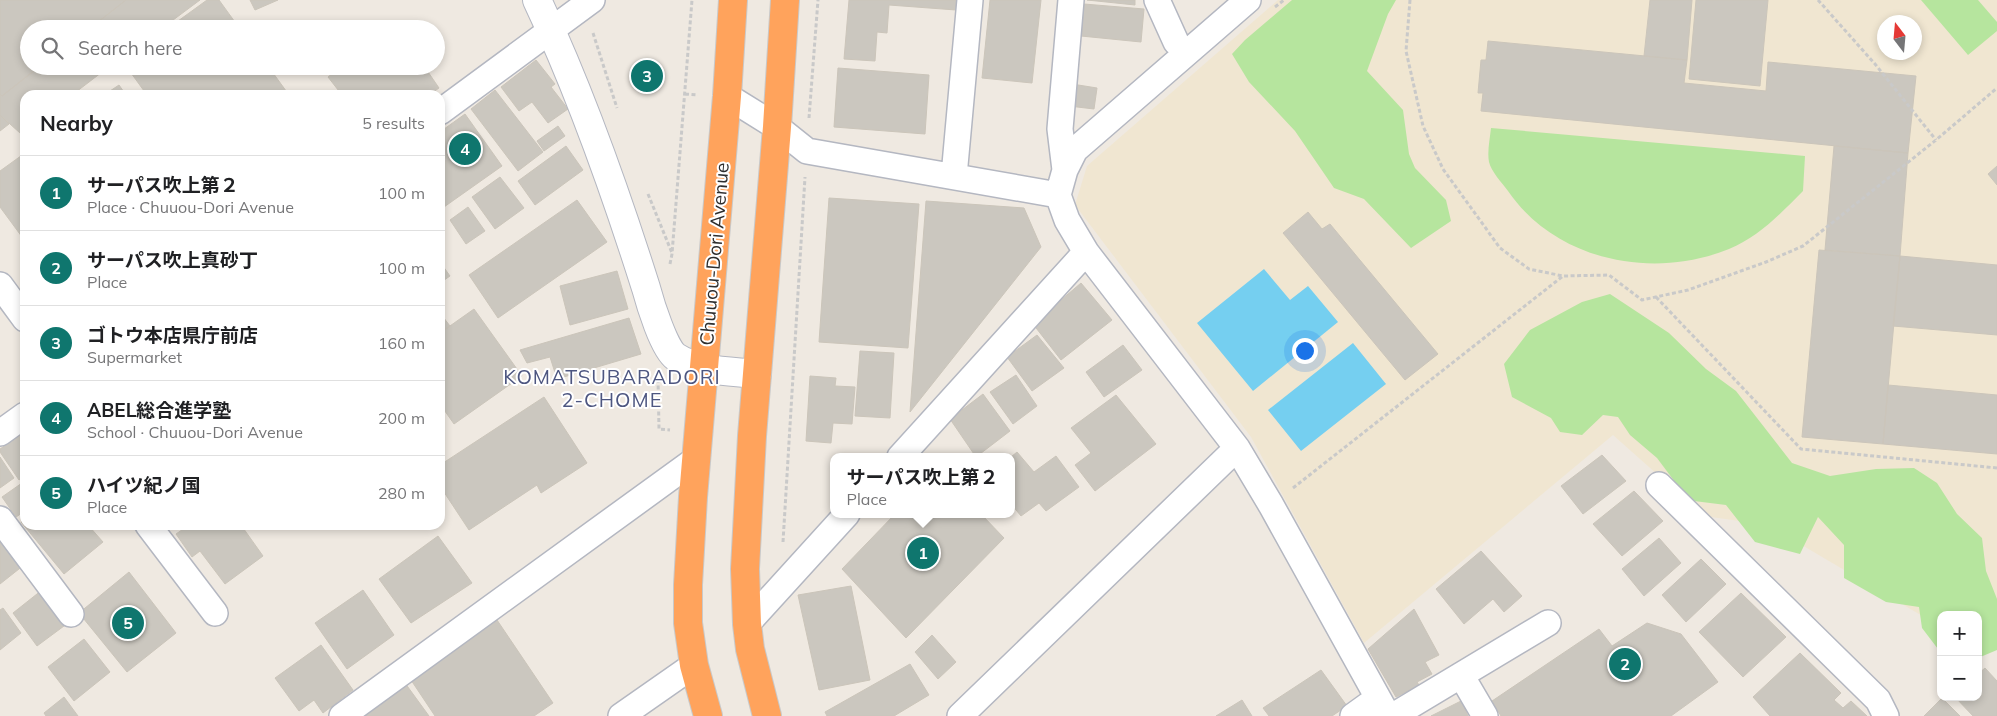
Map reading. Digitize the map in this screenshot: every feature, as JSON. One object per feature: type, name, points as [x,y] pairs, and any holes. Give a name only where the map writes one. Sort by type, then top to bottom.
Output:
[{"type":"highway","name":"Chuuou-Dori Avenue","points":[[708,716],[694,665],[688,623],[688,585],[696,459],[727,96],[733,0]]},
{"type":"highway","points":[[767,716],[750,649],[747,624],[746,569],[757,374],[786,0]]},
{"type":"street","points":[[537,0],[551,29],[596,139],[628,230],[657,325],[675,356],[704,368],[757,374]]},
{"type":"street","points":[[445,108],[592,0]]},
{"type":"street","points":[[954,176],[970,0]]},
{"type":"street","points":[[1065,170],[1060,129],[1071,0]]},
{"type":"street","points":[[1157,0],[1176,42]]},
{"type":"street","points":[[1248,0],[1075,150],[1065,170],[1058,195],[1066,220],[1086,252],[1237,448],[1387,710]]},
{"type":"street","points":[[727,96],[777,127],[806,151],[1058,195]]},
{"type":"street","points":[[904,453],[1086,252]]},
{"type":"street","points":[[0,285],[20,312]]},
{"type":"street","points":[[0,433],[20,419]]},
{"type":"street","points":[[960,716],[1237,448]]},
{"type":"street","points":[[342,716],[696,459]]},
{"type":"street","points":[[1659,486],[1878,700],[1886,716]]},
{"type":"street","points":[[747,624],[843,518]]},
{"type":"street","points":[[0,519],[71,614]]},
{"type":"street","points":[[152,530],[215,613]]},
{"type":"street","points":[[1353,716],[1387,710],[1462,675],[1548,623]]},
{"type":"street","points":[[622,716],[694,665]]},
{"type":"street","points":[[1462,675],[1485,716]]},
{"type":"path","points":[[668,272],[672,254],[692,0]]},
{"type":"path","points":[[785,583],[783,531],[806,151],[818,0]]},
{"type":"path","points":[[1410,0],[1406,51],[1423,126],[1443,168],[1500,248],[1529,269],[1563,276],[1609,275],[1642,300],[1688,290],[1766,262],[1803,246],[1936,140],[1997,88]]},
{"type":"path","points":[[1818,0],[1875,64],[1936,140]]},
{"type":"path","points":[[592,33],[619,116]]},
{"type":"path","points":[[646,190],[672,254]]},
{"type":"path","points":[[1271,505],[1563,276]]},
{"type":"path","points":[[1656,297],[1802,450],[1997,468]]},
{"type":"path","points":[[658,372],[659,429]]},
{"type":"shaded area","points":[[1278,0],[1997,0],[1997,636],[1982,619],[1982,611],[1937,611],[1937,625],[1768,525],[1704,516],[1613,435],[1364,643],[1251,437],[1075,205],[1087,166]]},
{"type":"green space","points":[[1292,0],[1396,0],[1388,14],[1367,71],[1403,110],[1409,154],[1415,168],[1446,200],[1451,221],[1411,248],[1364,199],[1334,188],[1295,131],[1249,82],[1232,54],[1245,40]]},
{"type":"green space","points":[[1921,0],[1978,0],[1997,22],[1997,31],[1968,55]]},
{"type":"green space","points":[[1491,128],[1805,156],[1803,191],[1760,231],[1729,249],[1700,258],[1669,263],[1638,263],[1608,258],[1579,248],[1552,234],[1528,215],[1490,166],[1488,154]]},
{"type":"green space","points":[[1610,294],[1669,333],[1706,369],[1736,391],[1792,463],[1830,476],[1876,469],[1914,468],[1937,483],[1957,514],[1982,538],[1986,571],[1997,599],[1997,650],[1982,656],[1982,611],[1937,611],[1937,648],[1922,628],[1919,607],[1886,602],[1844,578],[1844,545],[1818,517],[1800,554],[1755,542],[1726,505],[1694,501],[1675,482],[1657,458],[1630,435],[1618,417],[1603,415],[1582,435],[1560,432],[1551,418],[1512,397],[1504,364],[1530,330],[1582,302]]},
{"type":"water","points":[[1264,269],[1290,300],[1308,286],[1338,322],[1253,391],[1197,323]]},
{"type":"water","points":[[1353,343],[1386,384],[1301,451],[1268,410]]},
{"type":"building","points":[[0,0],[126,0],[100,20],[20,20],[20,75],[29,75],[2,96],[0,94]]},
{"type":"building","points":[[126,0],[200,0],[173,20],[100,20]]},
{"type":"building","points":[[207,0],[219,0],[233,20],[179,20]]},
{"type":"building","points":[[250,0],[278,0],[255,10]]},
{"type":"building","points":[[849,0],[957,0],[956,10],[889,5],[887,33],[877,32],[875,61],[844,59]]},
{"type":"building","points":[[990,0],[1041,0],[1032,83],[982,78]]},
{"type":"building","points":[[1087,0],[1135,0],[1135,5]]},
{"type":"building","points":[[1650,0],[1692,0],[1687,60],[1644,56]]},
{"type":"building","points":[[1696,0],[1768,0],[1760,86],[1689,79]]},
{"type":"building","points":[[1084,4],[1144,9],[1141,42],[1081,36]]},
{"type":"building","points":[[1488,41],[1687,60],[1684,83],[1766,91],[1768,62],[1916,76],[1908,153],[1481,111],[1483,93],[1478,93],[1481,60],[1486,60]]},
{"type":"building","points":[[536,60],[555,84],[551,87],[568,109],[548,123],[532,102],[519,111],[501,87]]},
{"type":"building","points":[[838,68],[929,75],[925,134],[834,127]]},
{"type":"building","points":[[29,75],[98,75],[79,90],[20,90],[20,133],[0,115],[0,94],[2,96]]},
{"type":"building","points":[[133,75],[275,75],[285,90],[143,90]]},
{"type":"building","points":[[331,75],[430,75],[439,88],[436,90],[338,90],[328,77]]},
{"type":"building","points":[[1072,84],[1097,88],[1094,109],[1069,106]]},
{"type":"building","points":[[119,85],[122,90],[112,90]]},
{"type":"building","points":[[495,90],[543,152],[518,171],[471,109]]},
{"type":"building","points":[[465,114],[502,166],[445,206],[445,128]]},
{"type":"building","points":[[0,115],[9,124],[0,131]]},
{"type":"building","points":[[558,126],[565,136],[544,151],[537,141]]},
{"type":"building","points":[[566,146],[583,170],[535,205],[518,181]]},
{"type":"building","points":[[1834,146],[1908,153],[1900,256],[1825,250]]},
{"type":"building","points":[[20,157],[20,234],[0,207],[0,171]]},
{"type":"building","points":[[1997,166],[1997,185],[1988,174]]},
{"type":"building","points":[[500,177],[524,208],[495,229],[472,197]]},
{"type":"building","points":[[829,198],[919,204],[908,348],[819,342]]},
{"type":"building","points":[[577,200],[607,242],[498,318],[469,275]]},
{"type":"building","points":[[926,201],[1024,208],[1041,247],[910,412]]},
{"type":"building","points":[[468,207],[485,231],[466,244],[450,220]]},
{"type":"building","points":[[1308,212],[1322,229],[1330,224],[1438,354],[1405,380],[1283,233]]},
{"type":"building","points":[[1819,250],[1900,256],[1883,444],[1802,437]]},
{"type":"building","points":[[1900,256],[1997,265],[1997,335],[1893,326]]},
{"type":"building","points":[[445,269],[450,276],[445,280]]},
{"type":"building","points":[[617,271],[628,309],[570,325],[560,286]]},
{"type":"building","points":[[1081,283],[1112,320],[1061,360],[1033,324]]},
{"type":"building","points":[[474,309],[522,376],[454,424],[445,411],[445,329]]},
{"type":"building","points":[[629,318],[641,354],[557,379],[550,357],[527,363],[520,350]]},
{"type":"building","points":[[445,320],[450,326],[445,330]]},
{"type":"building","points":[[1037,335],[1064,368],[1032,391],[1007,357]]},
{"type":"building","points":[[1123,345],[1142,370],[1104,397],[1086,372]]},
{"type":"building","points":[[860,351],[894,353],[890,418],[855,416]]},
{"type":"building","points":[[1016,375],[1037,406],[1013,424],[990,392]]},
{"type":"building","points":[[810,376],[836,378],[835,386],[855,387],[852,424],[833,423],[831,443],[806,441]]},
{"type":"building","points":[[1888,385],[1997,395],[1997,454],[1883,444]]},
{"type":"building","points":[[983,394],[1010,431],[981,453],[973,453],[950,419]]},
{"type":"building","points":[[1116,395],[1156,444],[1095,491],[1075,465],[1091,453],[1071,428]]},
{"type":"building","points":[[544,397],[587,463],[541,493],[537,485],[469,530],[445,494],[445,462]]},
{"type":"building","points":[[19,436],[20,438],[19,480],[0,452],[0,449]]},
{"type":"building","points":[[1017,452],[1034,472],[1056,456],[1079,487],[1046,511],[1039,503],[1021,516],[1015,509],[1015,454]]},
{"type":"building","points":[[1602,455],[1626,481],[1583,514],[1561,486]]},
{"type":"building","points":[[0,457],[14,478],[0,488]]},
{"type":"building","points":[[20,484],[20,514],[16,517],[2,497]]},
{"type":"building","points":[[1634,491],[1663,521],[1622,556],[1593,524]]},
{"type":"building","points":[[891,518],[985,518],[1004,538],[906,638],[842,569]]},
{"type":"building","points":[[28,530],[92,530],[103,542],[64,574]]},
{"type":"building","points":[[182,530],[245,530],[263,556],[225,584],[200,551],[192,557],[176,534]]},
{"type":"building","points":[[438,536],[472,583],[411,623],[379,579]]},
{"type":"building","points":[[1659,538],[1681,563],[1644,596],[1622,569]]},
{"type":"building","points":[[5,539],[24,565],[0,584],[0,543]]},
{"type":"building","points":[[1481,551],[1522,596],[1504,612],[1493,599],[1464,624],[1436,589]]},
{"type":"building","points":[[1701,559],[1726,584],[1686,622],[1662,595]]},
{"type":"building","points":[[129,572],[176,633],[127,672],[79,613]]},
{"type":"building","points":[[851,586],[870,680],[819,690],[798,595]]},
{"type":"building","points":[[42,590],[68,623],[37,646],[13,613]]},
{"type":"building","points":[[363,590],[394,635],[347,669],[315,623]]},
{"type":"building","points":[[1741,593],[1786,637],[1743,677],[1699,632]]},
{"type":"building","points":[[3,608],[21,633],[0,650],[0,610]]},
{"type":"building","points":[[1414,609],[1439,655],[1425,662],[1432,674],[1417,682],[1419,685],[1396,697],[1368,649]]},
{"type":"building","points":[[497,620],[553,703],[534,716],[435,716],[411,680]]},
{"type":"building","points":[[1647,623],[1681,634],[1718,682],[1671,716],[1501,716],[1492,701],[1599,629],[1612,646]]},
{"type":"building","points":[[932,635],[956,662],[938,679],[915,652]]},
{"type":"building","points":[[84,639],[110,672],[74,701],[48,667]]},
{"type":"building","points":[[321,645],[353,690],[323,713],[314,700],[299,711],[275,678]]},
{"type":"building","points":[[1800,653],[1841,693],[1834,700],[1843,708],[1851,701],[1867,716],[1770,716],[1753,697]]},
{"type":"building","points":[[910,664],[929,695],[894,716],[827,716],[825,712]]},
{"type":"building","points":[[1985,668],[1997,681],[1997,716],[1973,716],[1959,701],[1982,701],[1982,671]]},
{"type":"building","points":[[1321,670],[1347,706],[1332,716],[1269,716],[1263,708]]},
{"type":"building","points":[[405,683],[429,716],[358,716]]},
{"type":"building","points":[[64,697],[78,716],[46,716],[44,713]]},
{"type":"building","points":[[1242,700],[1252,716],[1216,716]]},
{"type":"building","points":[[1461,701],[1468,716],[1431,716]]},
{"type":"building","points":[[1939,701],[1945,701],[1960,716],[1924,716]]},
{"type":"place","name":"ゴトウ本店県庁前店","points":[[647,76]]},
{"type":"place","name":"ABEL総合進学塾","points":[[465,149]]},
{"type":"place","name":"サーパス吹上第２","points":[[923,553]]},
{"type":"place","name":"ハイツ紀ノ国","points":[[128,623]]},
{"type":"place","name":"サーパス吹上真砂丁","points":[[1625,664]]},
{"type":"district","name":"KOMATSUBARADORI 2-CHOME","points":[[612,388]]}]
